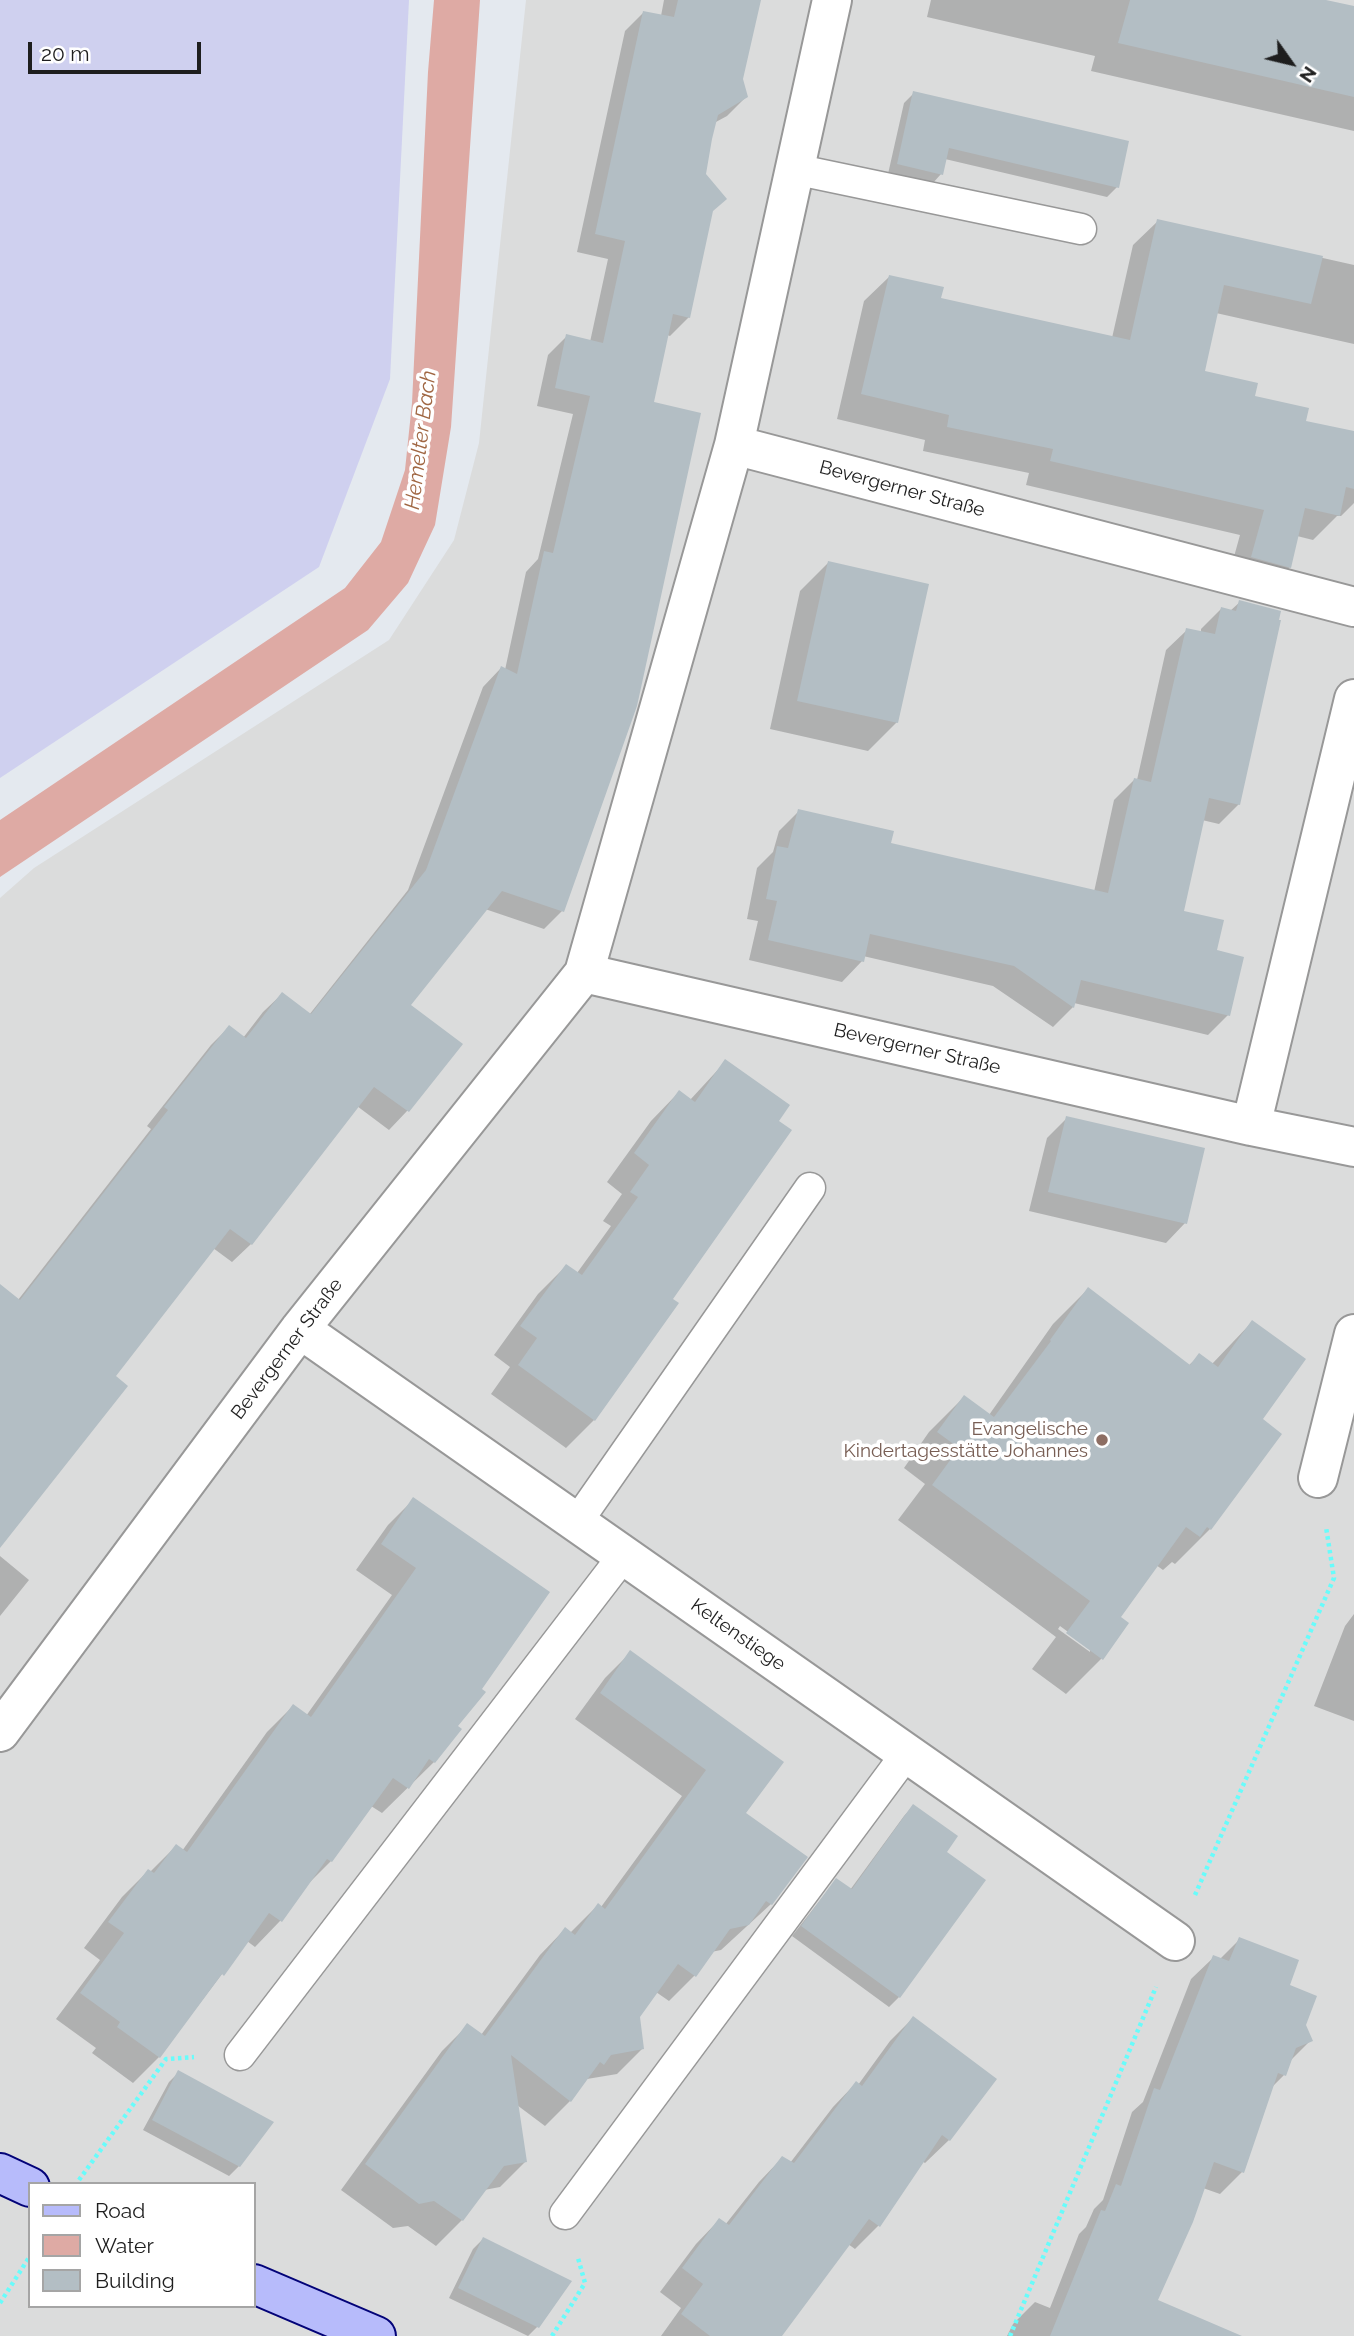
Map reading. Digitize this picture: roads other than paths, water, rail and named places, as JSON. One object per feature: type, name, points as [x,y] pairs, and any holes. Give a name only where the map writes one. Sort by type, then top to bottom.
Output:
[{"type":"street","name":"Bevergerner Straße","points":[[0,1732],[300,1329],[584,973],[734,445],[832,0]]},
{"type":"street","name":"Bevergerner Straße","points":[[734,445],[1354,607]]},
{"type":"street","points":[[1251,1126],[1354,699]]},
{"type":"street","name":"Bevergerner Straße","points":[[584,973],[1251,1126],[1354,1147]]},
{"type":"street","name":"Keltenstiege","points":[[300,1329],[1175,1941]]},
{"type":"street","points":[[1318,1478],[1354,1334]]},
{"type":"street","points":[[0,2173],[28,2186]]},
{"type":"street","points":[[256,2285],[376,2336]]},
{"type":"lane","points":[[794,169],[1081,229]]},
{"type":"lane","points":[[577,1522],[810,1188]]},
{"type":"lane","points":[[240,2055],[624,1555]]},
{"type":"lane","points":[[565,2214],[907,1753]]},
{"type":"water","name":"Hemelter Bach","points":[[434,0],[480,0],[451,427],[435,525],[408,583],[368,630],[0,877],[0,820],[345,588],[381,542],[405,470],[412,403]]},
{"type":"place","name":"Evangelische Kindertagesstätte Johannes","points":[[1102,1440]]}]
